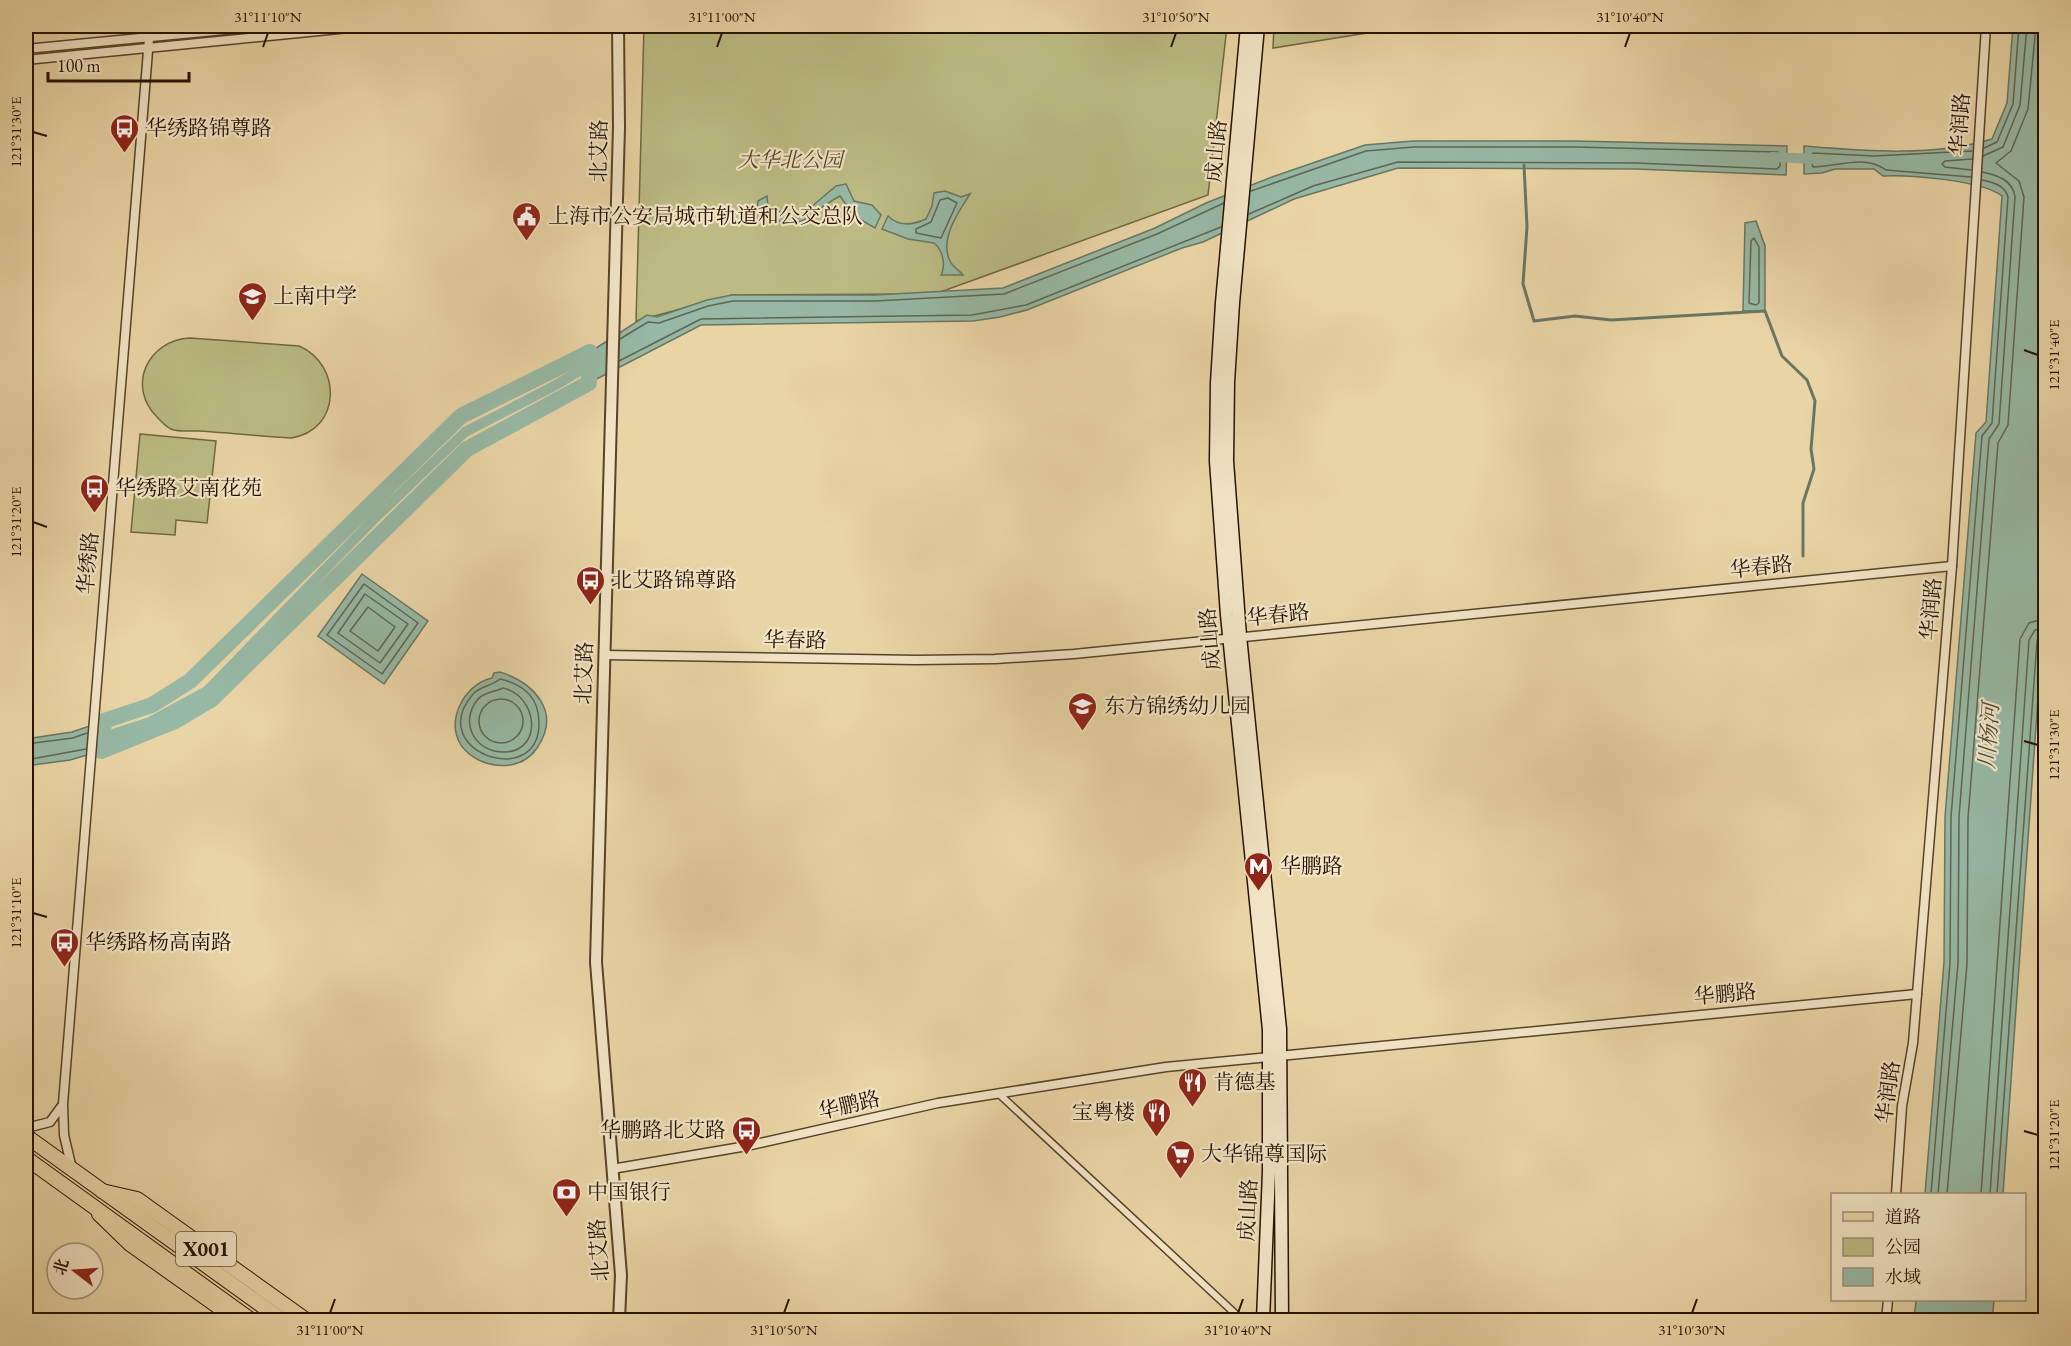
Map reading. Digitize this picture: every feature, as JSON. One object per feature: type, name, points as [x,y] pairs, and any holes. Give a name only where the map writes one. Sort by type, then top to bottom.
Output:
[{"type":"main road","name":"成山路","points":[[1235,637],[1227,461],[1228,382],[1240,231],[1238,186],[1247,26]]},
{"type":"main road","name":"成山路","points":[[1258,26],[1238,186],[1228,237],[1217,383],[1216,461],[1235,637],[1258,915],[1276,1054],[1282,1320]]},
{"type":"main road","name":"成山路","points":[[1263,1320],[1276,1054]]},
{"type":"main road","points":[[26,1136],[101,1190]]},
{"type":"main road","name":"X001","points":[[26,1158],[244,1319]]},
{"type":"main road","name":"X001","points":[[101,1190],[282,1320]]},
{"type":"main road","name":"X001","points":[[101,1190],[137,1199],[306,1320]]},
{"type":"street","name":"华绣路","points":[[72,1169],[64,1135],[63,1104],[150,26]]},
{"type":"street","points":[[26,49],[265,26]]},
{"type":"street","points":[[26,60],[369,26]]},
{"type":"street","name":"北艾路","points":[[618,26],[619,127],[596,962],[621,1275],[619,1320]]},
{"type":"street","name":"华润路","points":[[1896,1193],[1902,1106],[1913,1043],[1952,566],[1977,138],[1986,26]]},
{"type":"street","name":"华春路","points":[[605,655],[995,659],[1952,566]]},
{"type":"street","name":"华鹏路","points":[[612,1169],[747,1146],[938,1103],[1166,1067],[1276,1054],[1917,994]]},
{"type":"street","points":[[998,1093],[1242,1320]]},
{"type":"street","points":[[26,1128],[50,1122],[63,1104]]},
{"type":"street","points":[[1886,1320],[1888,1301]]},
{"type":"green space","name":"大华北公园","points":[[644,26],[1227,26],[1208,195],[935,294],[732,295],[636,321]]},
{"type":"green space","points":[[1274,26],[1411,26],[1273,48]]},
{"type":"green space","points":[[190,338],[299,346],[313,355],[323,367],[329,382],[330,396],[327,411],[320,423],[308,433],[291,438],[181,431],[169,428],[148,405],[143,392],[143,379],[146,367],[163,347],[175,341]]},
{"type":"green space","points":[[140,434],[216,441],[207,523],[176,520],[175,535],[131,532]]},
{"type":"water","name":"川杨河","points":[[2013,26],[2045,26],[2045,598],[2003,1193],[1925,1193],[1944,962],[1945,817],[1976,433],[1986,422],[2002,196],[1963,182],[1910,176],[1883,176],[1874,169],[1835,169],[1822,173],[1804,174],[1804,146],[1899,151],[1969,145],[1992,139],[2007,103]]},
{"type":"water","points":[[1413,141],[1575,141],[1787,146],[1786,175],[1636,169],[1398,168],[1294,199],[1203,242],[1182,248],[1027,310],[973,321],[701,325],[589,383],[590,352],[647,315],[657,317],[707,300],[732,295],[875,295],[1003,288],[1155,228],[1206,203],[1272,177],[1365,145]]},
{"type":"water","points":[[846,184],[854,201],[872,205],[881,215],[875,228],[854,216],[840,196],[804,220],[797,222],[788,223],[762,217],[756,220],[758,201],[767,196],[768,207],[798,218],[836,186]]},
{"type":"water","points":[[945,191],[961,197],[970,194],[952,226],[947,244],[947,253],[952,265],[963,275],[941,275],[943,258],[934,243],[908,239],[882,229],[888,216],[892,220],[906,224],[926,219],[932,206],[934,193]]},
{"type":"water","points":[[1756,221],[1765,246],[1765,311],[1743,311],[1745,223]]},
{"type":"water","points":[[362,574],[428,621],[384,684],[318,636]]},
{"type":"water","points":[[500,672],[524,683],[533,691],[541,701],[547,722],[544,735],[530,756],[522,761],[502,766],[482,762],[473,757],[458,740],[455,729],[459,707],[472,688],[492,678],[494,673]]},
{"type":"water","points":[[104,721],[101,751],[70,760],[26,766],[26,739],[72,732]]},
{"type":"water","points":[[1916,1301],[1994,1301],[1992,1320],[1914,1320]]},
{"type":"waterway","points":[[1772,157],[1816,159]]},
{"type":"waterway","points":[[1524,165],[1527,227],[1523,284],[1534,321],[1575,316],[1611,320],[1765,311],[1782,356],[1807,380],[1815,401],[1811,449],[1814,469],[1803,503],[1803,556]]},
{"type":"waterway","points":[[590,352],[589,383],[467,449],[212,699],[175,721],[101,751],[104,721],[152,705],[190,681],[461,416],[590,352]]},
{"type":"waterway","points":[[91,741],[150,722],[207,691],[373,520],[465,432],[556,385],[601,358]]},
{"type":"place","name":"华绣路锦尊路","points":[[125,154]]},
{"type":"place","name":"上海市公安局城市轨道和公交总队","points":[[527,242]]},
{"type":"place","name":"上南中学","points":[[252,322]]},
{"type":"place","name":"华绣路艾南花苑","points":[[94,514]]},
{"type":"place","name":"北艾路锦尊路","points":[[590,606]]},
{"type":"place","name":"东方锦绣幼儿园","points":[[1083,732]]},
{"type":"place","name":"华鹏路","points":[[1259,892]]},
{"type":"place","name":"华绣路杨高南路","points":[[64,968]]},
{"type":"place","name":"肯德基","points":[[1192,1108]]},
{"type":"place","name":"宝粤楼","points":[[1156,1138]]},
{"type":"place","name":"华鹏路北艾路","points":[[747,1156]]},
{"type":"place","name":"大华锦尊国际","points":[[1180,1180]]},
{"type":"place","name":"中国银行","points":[[566,1218]]}]
